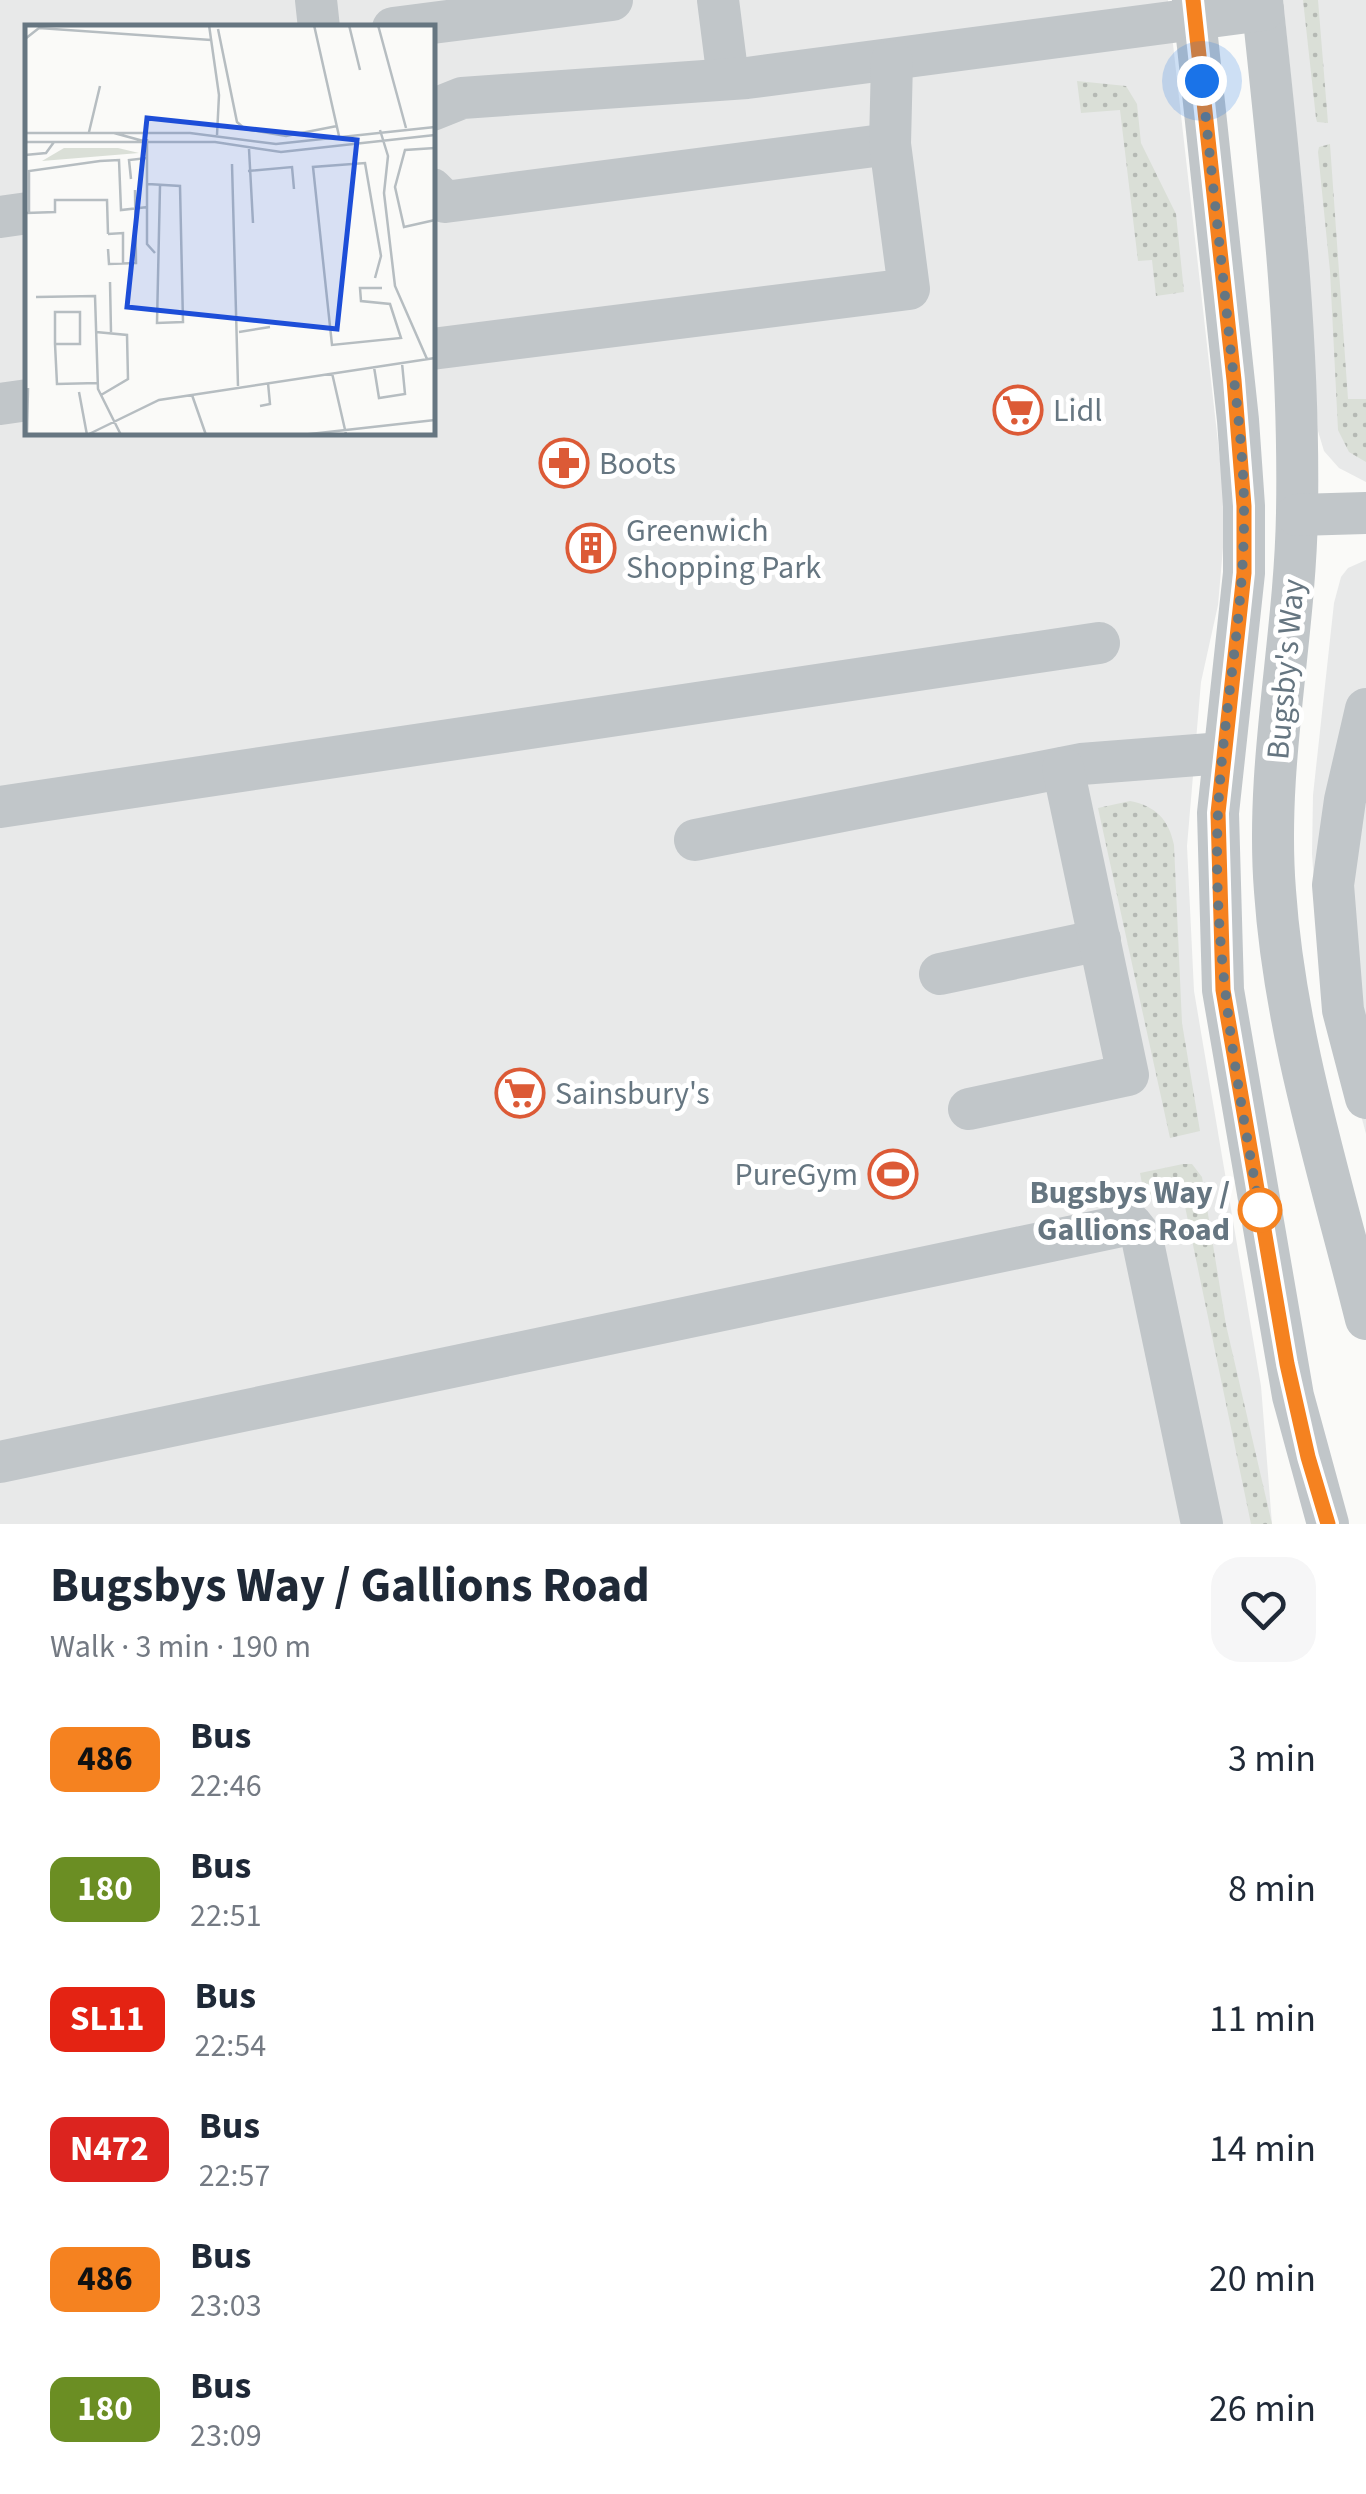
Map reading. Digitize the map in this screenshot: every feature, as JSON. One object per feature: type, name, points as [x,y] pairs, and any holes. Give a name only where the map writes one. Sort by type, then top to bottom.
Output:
[{"type":"street","points":[[316,0],[319,25]]},
{"type":"street","points":[[416,25],[612,0]]},
{"type":"street","points":[[718,0],[728,79]]},
{"type":"street","name":"Bugsby's Way","points":[[1328,1524],[1294,1396],[1229,1036],[1219,919],[1218,813],[1244,573],[1244,506],[1199,6],[1263,5],[1286,216],[1297,515],[1276,762],[1274,887],[1288,1001],[1366,1320]]},
{"type":"street","points":[[435,109],[462,98],[728,79],[892,61],[1076,18],[1199,6]]},
{"type":"street","points":[[435,349],[908,289],[890,144],[892,61]]},
{"type":"street","points":[[435,191],[445,202],[890,144]]},
{"type":"street","points":[[0,216],[25,213]]},
{"type":"street","points":[[0,404],[25,400]]},
{"type":"street","points":[[1297,515],[1366,513]]},
{"type":"street","points":[[0,806],[1099,643]]},
{"type":"street","points":[[1366,709],[1345,800],[1333,885],[1343,1010],[1366,1098]]},
{"type":"street","points":[[695,840],[1062,768],[1222,753]]},
{"type":"street","points":[[969,1109],[1128,1074],[1062,768]]},
{"type":"street","points":[[940,974],[1100,940]]},
{"type":"street","points":[[0,1462],[1131,1224],[1142,1238],[1202,1524]]},
{"type":"shaded area","points":[[0,0],[1168,0],[1226,513],[1218,605],[1201,682],[1187,846],[1194,991],[1261,1386],[1272,1524],[0,1524]]},
{"type":"shaded area","points":[[1283,0],[1366,0],[1366,482],[1339,468],[1324,451],[1318,431],[1307,237]]},
{"type":"shaded area","points":[[1303,0],[1318,0],[1328,123],[1317,122],[1316,118]]},
{"type":"shaded area","points":[[1077,81],[1126,86],[1137,104],[1141,143],[1176,214],[1184,292],[1156,296],[1152,260],[1138,261],[1120,110],[1081,113]]},
{"type":"shaded area","points":[[1330,144],[1348,399],[1366,399],[1366,462],[1349,452],[1338,430],[1330,271],[1318,152],[1319,147]]},
{"type":"shaded area","points":[[1366,560],[1366,1134],[1341,1039],[1316,911],[1312,854],[1313,795],[1334,603],[1341,577],[1348,568]]},
{"type":"shaded area","points":[[1130,801],[1147,806],[1160,816],[1174,845],[1182,1023],[1200,1131],[1170,1138],[1098,808]]},
{"type":"shaded area","points":[[1192,1164],[1202,1177],[1226,1325],[1272,1524],[1251,1524],[1182,1192],[1145,1199],[1140,1173]]},
{"type":"bus line","name":"486","points":[[1193,0],[1244,506],[1244,573],[1218,813],[1223,990],[1287,1364],[1328,1524]]},
{"type":"place","name":"Lidl","points":[[1018,410]]},
{"type":"place","name":"Boots","points":[[564,463]]},
{"type":"place","name":"Greenwich Shopping Park","points":[[591,548]]},
{"type":"place","name":"Sainsbury's","points":[[520,1093]]},
{"type":"place","name":"PureGym","points":[[893,1174]]},
{"type":"place","name":"Bugsbys Way / Gallions Road","points":[[1260,1210]]},
{"type":"route","points":[[1202,81],[1244,506],[1244,573],[1218,813],[1219,919],[1223,990],[1260,1210]]}]
